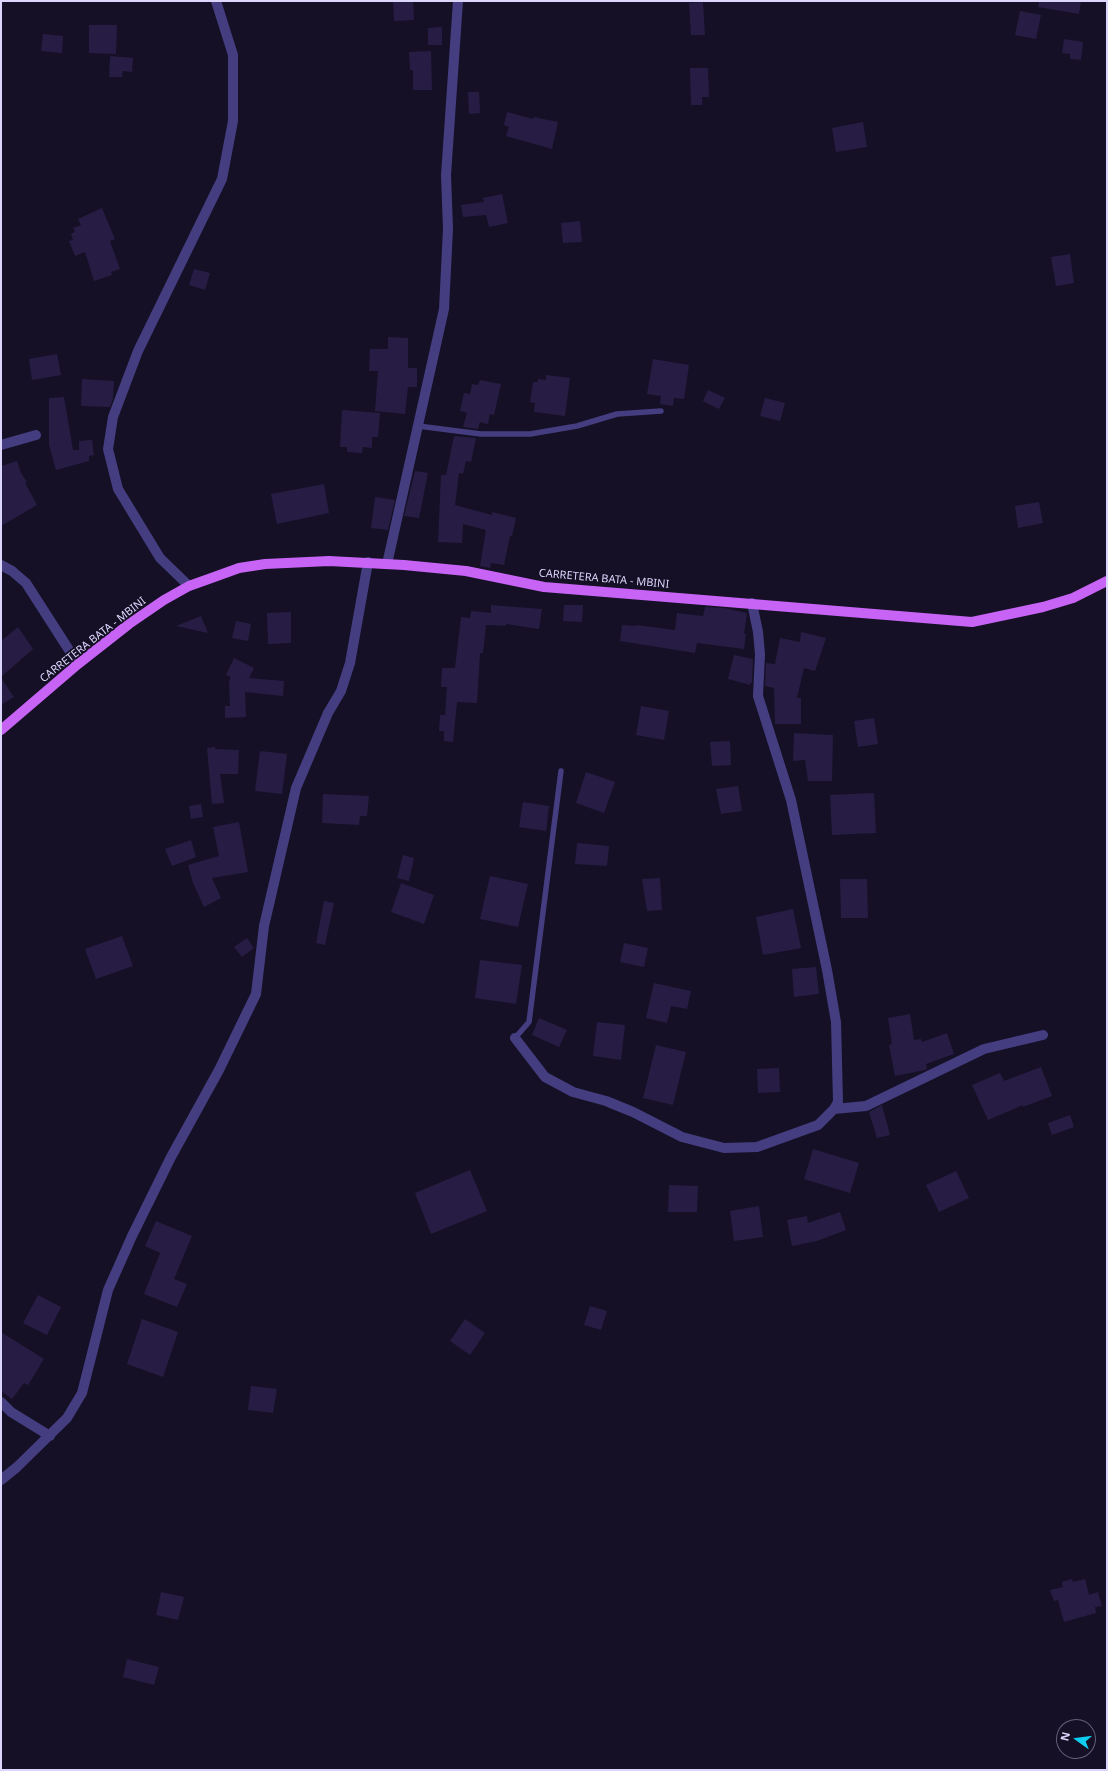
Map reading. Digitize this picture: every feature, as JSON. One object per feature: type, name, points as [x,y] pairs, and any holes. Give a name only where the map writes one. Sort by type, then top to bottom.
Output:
[{"type":"main road","name":"CARRETERA BATA - MBINI","points":[[1,730],[78,664],[129,624],[164,600],[189,586],[239,568],[265,564],[329,561],[368,562],[466,571],[544,587],[972,622],[1043,608],[1073,598],[1107,581]]},
{"type":"street","points":[[189,586],[160,558],[118,489],[108,450],[113,417],[138,351],[222,179],[233,121],[233,55],[216,1]]},
{"type":"street","points":[[387,564],[444,309],[448,229],[446,175],[458,1]]},
{"type":"street","points":[[1,445],[36,435]]},
{"type":"street","points":[[1,1480],[50,1436],[67,1418],[82,1393],[108,1290],[132,1236],[171,1157],[219,1070],[256,994],[264,926],[296,788],[328,713],[341,691],[350,663],[368,562]]},
{"type":"street","points":[[1,565],[12,571],[26,583],[78,664]]},
{"type":"street","points":[[515,1038],[546,1078],[573,1092],[606,1101],[633,1112],[682,1137],[724,1148],[757,1146],[818,1125],[834,1109],[838,1102],[836,1022],[827,970],[791,800],[758,696],[760,654],[758,632],[752,603]]},
{"type":"street","points":[[834,1109],[866,1106],[984,1049],[1043,1035]]},
{"type":"street","points":[[1,1402],[11,1412],[50,1436]]},
{"type":"lane","points":[[418,426],[481,434],[530,434],[577,426],[617,414],[661,411]]},
{"type":"lane","points":[[515,1038],[529,1022],[561,771]]},
{"type":"building","points":[[393,1],[413,1],[414,20],[394,21]]},
{"type":"building","points":[[1039,1],[1081,1],[1079,14],[1038,7]]},
{"type":"building","points":[[703,2],[705,35],[691,35],[689,3]]},
{"type":"building","points":[[1020,11],[1041,15],[1036,39],[1015,35]]},
{"type":"building","points":[[89,25],[117,25],[116,54],[89,53]]},
{"type":"building","points":[[442,27],[442,45],[428,45],[428,28]]},
{"type":"building","points":[[43,34],[63,36],[62,53],[41,51]]},
{"type":"building","points":[[1064,39],[1083,42],[1081,60],[1070,59],[1070,54],[1062,53]]},
{"type":"building","points":[[431,51],[432,90],[413,90],[413,70],[410,70],[409,52]]},
{"type":"building","points":[[110,56],[133,58],[132,72],[123,71],[122,77],[109,77]]},
{"type":"building","points":[[690,68],[708,68],[709,97],[702,97],[702,105],[691,105]]},
{"type":"building","points":[[468,92],[479,92],[480,113],[469,114]]},
{"type":"building","points":[[507,112],[533,119],[534,117],[558,122],[552,149],[506,136],[509,127],[504,125]]},
{"type":"building","points":[[863,122],[867,147],[836,152],[832,128]]},
{"type":"building","points":[[502,194],[508,223],[489,227],[486,215],[463,217],[461,205],[484,202],[483,198]]},
{"type":"building","points":[[102,208],[115,239],[110,241],[120,269],[111,272],[112,275],[94,281],[85,252],[75,256],[69,241],[73,240],[71,234],[75,232],[73,228],[81,225],[78,219]]},
{"type":"building","points":[[580,221],[582,242],[563,243],[561,223]]},
{"type":"building","points":[[1070,254],[1074,283],[1056,286],[1051,257]]},
{"type":"building","points":[[194,269],[210,273],[205,290],[189,285]]},
{"type":"building","points":[[388,337],[408,338],[408,368],[417,368],[417,387],[408,387],[405,414],[375,411],[378,371],[369,371],[370,349],[388,349]]},
{"type":"building","points":[[57,354],[61,375],[32,380],[29,359]]},
{"type":"building","points":[[653,359],[689,365],[684,399],[674,398],[673,406],[660,404],[661,396],[647,394]]},
{"type":"building","points":[[546,375],[570,378],[565,416],[534,412],[535,403],[530,402],[533,382],[538,382],[538,379],[546,380]]},
{"type":"building","points":[[82,379],[114,381],[113,398],[110,407],[81,406]]},
{"type":"building","points":[[480,380],[501,384],[494,415],[490,414],[488,424],[480,422],[478,429],[463,427],[467,413],[460,411],[464,393],[470,394],[472,384],[478,385]]},
{"type":"building","points":[[708,390],[725,398],[719,409],[703,401]]},
{"type":"building","points":[[64,397],[73,450],[79,450],[79,441],[92,440],[94,455],[89,456],[89,461],[56,470],[49,445],[49,398]]},
{"type":"building","points":[[765,398],[785,403],[780,421],[760,416]]},
{"type":"building","points":[[342,410],[380,413],[378,437],[372,437],[372,448],[363,447],[362,453],[347,452],[347,447],[340,447]]},
{"type":"building","points":[[454,436],[476,438],[471,462],[466,461],[463,474],[459,473],[455,505],[492,515],[492,512],[516,518],[512,536],[510,536],[504,565],[491,563],[490,568],[480,566],[486,530],[463,524],[462,543],[438,542],[441,475],[446,475]]},
{"type":"building","points":[[17,461],[21,473],[27,482],[25,483],[37,505],[1,526],[1,466]]},
{"type":"building","points":[[415,471],[428,473],[419,518],[404,516]]},
{"type":"building","points":[[324,484],[329,513],[277,524],[271,494]]},
{"type":"building","points":[[375,497],[395,500],[388,530],[371,528]]},
{"type":"building","points":[[1039,502],[1043,523],[1018,528],[1015,506]]},
{"type":"building","points":[[491,605],[542,609],[539,629],[506,624],[506,626],[486,625],[483,653],[480,653],[477,703],[457,702],[453,742],[444,741],[444,731],[439,731],[440,715],[445,715],[447,687],[441,687],[442,668],[455,668],[461,617],[470,618],[471,611],[491,613]]},
{"type":"building","points":[[564,605],[583,605],[582,622],[563,621]]},
{"type":"building","points":[[705,607],[724,608],[747,613],[744,634],[746,634],[744,649],[697,643],[695,653],[620,641],[622,625],[636,625],[675,630],[677,613],[703,616]]},
{"type":"building","points":[[291,612],[291,643],[268,644],[267,613]]},
{"type":"building","points":[[201,616],[208,633],[176,626]]},
{"type":"building","points":[[236,621],[251,624],[248,641],[232,638]]},
{"type":"building","points":[[18,627],[33,649],[1,677],[1,641]]},
{"type":"building","points":[[801,632],[826,638],[815,671],[804,668],[797,698],[801,698],[801,724],[775,724],[774,688],[765,686],[766,663],[775,664],[780,638],[800,642]]},
{"type":"building","points":[[734,655],[753,659],[752,683],[750,683],[750,685],[728,679]]},
{"type":"building","points":[[234,658],[254,668],[249,678],[284,681],[283,696],[245,692],[246,717],[225,718],[225,706],[230,706],[229,681],[231,677],[226,675]]},
{"type":"building","points":[[1,678],[14,697],[1,705]]},
{"type":"building","points":[[641,706],[669,711],[664,740],[636,735]]},
{"type":"building","points":[[874,718],[878,744],[858,747],[854,721]]},
{"type":"building","points":[[794,733],[833,735],[832,781],[808,781],[805,760],[793,761]]},
{"type":"building","points":[[730,741],[731,765],[712,766],[710,742]]},
{"type":"building","points":[[215,747],[215,749],[239,750],[238,774],[220,774],[224,803],[212,804],[207,748]]},
{"type":"building","points":[[260,751],[287,754],[282,794],[255,791]]},
{"type":"building","points":[[586,772],[615,782],[604,813],[576,803]]},
{"type":"building","points":[[738,786],[742,811],[721,814],[716,789]]},
{"type":"building","points":[[874,793],[876,833],[832,835],[830,795]]},
{"type":"building","points":[[323,794],[369,796],[367,816],[360,816],[359,825],[322,823]]},
{"type":"building","points":[[523,802],[549,806],[546,831],[519,827]]},
{"type":"building","points":[[201,804],[203,817],[191,819],[189,806]]},
{"type":"building","points":[[239,822],[248,872],[212,878],[221,898],[204,907],[193,883],[188,865],[219,856],[213,827]]},
{"type":"building","points":[[191,840],[196,857],[172,866],[165,849]]},
{"type":"building","points":[[577,843],[609,846],[607,866],[575,864]]},
{"type":"building","points":[[403,855],[414,858],[409,881],[397,878]]},
{"type":"building","points":[[490,876],[528,884],[518,927],[480,919]]},
{"type":"building","points":[[660,878],[662,910],[647,911],[642,879]]},
{"type":"building","points":[[840,879],[867,879],[868,918],[841,918]]},
{"type":"building","points":[[401,883],[434,895],[424,924],[391,912]]},
{"type":"building","points":[[324,901],[334,903],[325,945],[316,943]]},
{"type":"building","points":[[793,909],[801,948],[763,955],[756,917]]},
{"type":"building","points":[[122,936],[133,966],[96,979],[85,949]]},
{"type":"building","points":[[247,938],[254,948],[242,957],[234,947]]},
{"type":"building","points":[[624,943],[648,948],[644,967],[620,962]]},
{"type":"building","points":[[480,960],[522,965],[516,1004],[475,998]]},
{"type":"building","points":[[816,967],[819,994],[794,997],[792,969]]},
{"type":"building","points":[[654,983],[691,991],[687,1009],[671,1006],[667,1023],[646,1018]]},
{"type":"building","points":[[910,1014],[914,1040],[921,1039],[922,1042],[947,1033],[954,1054],[926,1064],[927,1069],[925,1070],[895,1076],[889,1045],[892,1044],[888,1018]]},
{"type":"building","points":[[539,1018],[567,1030],[559,1047],[532,1035]]},
{"type":"building","points":[[597,1022],[625,1025],[621,1060],[593,1056]]},
{"type":"building","points":[[656,1045],[686,1052],[673,1105],[643,1098]]},
{"type":"building","points":[[1041,1067],[1052,1096],[1023,1107],[1023,1105],[988,1120],[972,1085],[1000,1073],[1004,1081]]},
{"type":"building","points":[[779,1068],[780,1092],[758,1093],[757,1069]]},
{"type":"building","points":[[882,1105],[890,1135],[877,1138],[869,1112]]},
{"type":"building","points":[[1070,1115],[1074,1127],[1052,1135],[1048,1123]]},
{"type":"building","points":[[813,1149],[859,1163],[850,1193],[804,1179]]},
{"type":"building","points":[[470,1170],[487,1211],[431,1234],[415,1193]]},
{"type":"building","points":[[956,1171],[969,1198],[939,1212],[926,1185]]},
{"type":"building","points":[[669,1185],[698,1186],[697,1212],[668,1212]]},
{"type":"building","points":[[759,1206],[763,1237],[734,1241],[730,1211]]},
{"type":"building","points":[[840,1212],[846,1230],[817,1241],[792,1246],[787,1220],[807,1216],[808,1223]]},
{"type":"building","points":[[156,1221],[192,1236],[174,1279],[187,1284],[177,1307],[144,1294],[160,1253],[145,1246]]},
{"type":"building","points":[[38,1295],[61,1307],[47,1335],[23,1323]]},
{"type":"building","points":[[590,1306],[607,1311],[601,1330],[584,1325]]},
{"type":"building","points":[[142,1319],[178,1332],[163,1377],[127,1364]]},
{"type":"building","points":[[465,1319],[485,1333],[470,1355],[450,1341]]},
{"type":"building","points":[[1,1332],[44,1359],[28,1385],[24,1383],[12,1399],[1,1391]]},
{"type":"building","points":[[251,1386],[277,1389],[273,1413],[248,1410]]},
{"type":"building","points":[[1072,1579],[1073,1582],[1085,1579],[1089,1595],[1098,1592],[1102,1606],[1095,1607],[1096,1613],[1064,1622],[1058,1600],[1054,1601],[1050,1590],[1063,1587],[1062,1582]]},
{"type":"building","points":[[161,1592],[184,1597],[178,1620],[156,1615]]},
{"type":"building","points":[[127,1659],[159,1667],[154,1685],[123,1677]]}]
